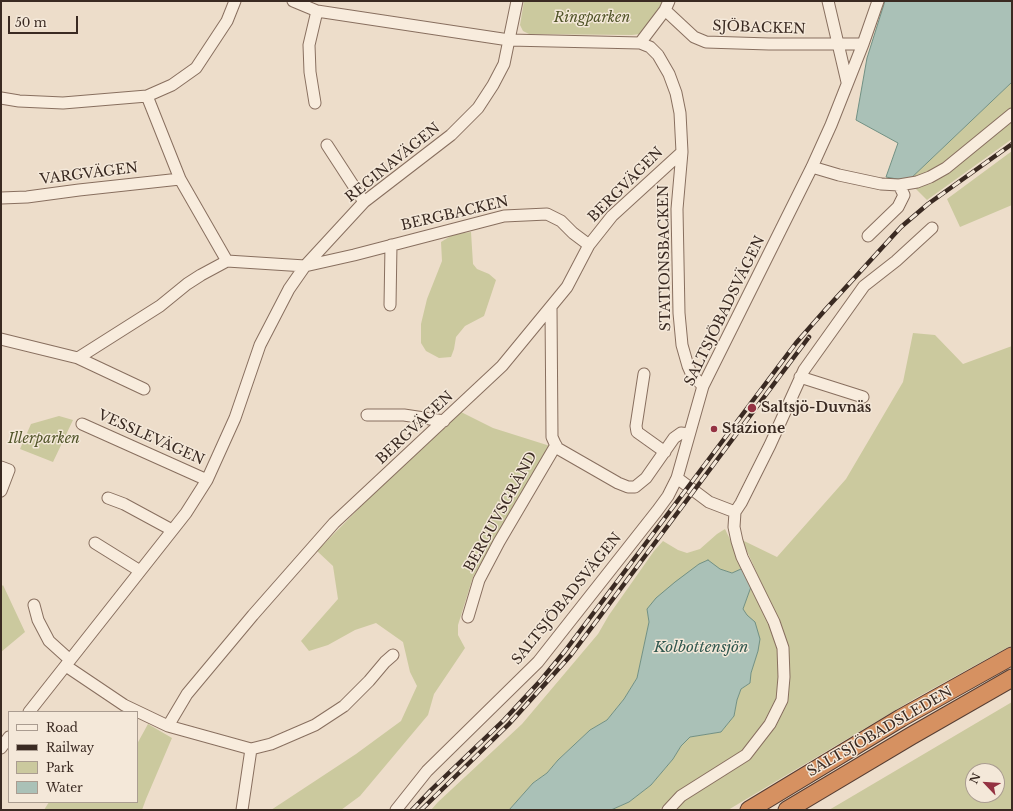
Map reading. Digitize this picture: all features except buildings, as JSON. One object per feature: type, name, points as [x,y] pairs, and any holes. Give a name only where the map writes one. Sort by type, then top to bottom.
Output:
[{"type":"highway","name":"SALTSJÖBADSLEDEN","points":[[749,810],[900,718],[1012,656]]},
{"type":"highway","name":"SALTSJÖBADSLEDEN","points":[[787,810],[1012,678]]},
{"type":"street","points":[[1,98],[19,102],[63,103],[147,96],[172,85],[196,68],[227,21],[235,1]]},
{"type":"street","points":[[293,1],[317,11],[509,40],[640,43],[667,6]]},
{"type":"street","name":"REGINAVÄGEN","points":[[30,711],[186,513],[207,480],[235,418],[260,345],[289,289],[305,266],[364,202],[450,135],[478,108],[493,85],[504,64],[517,1]]},
{"type":"street","points":[[828,1],[847,82]]},
{"type":"street","name":"SALTSJÖBADSVÄGEN","points":[[396,810],[427,771],[538,662],[657,511],[677,478],[703,386],[812,167],[831,125],[863,44],[878,1]]},
{"type":"street","name":"SJÖBACKEN","points":[[667,6],[694,37],[706,42],[838,45],[863,44]]},
{"type":"street","points":[[315,103],[310,72],[309,45],[317,11]]},
{"type":"street","name":"STATIONSBACKEN","points":[[640,43],[650,47],[658,55],[676,93],[680,113],[682,152],[677,209],[679,313],[682,345],[688,366],[692,374],[703,386]]},
{"type":"street","points":[[78,358],[160,306],[201,275],[227,261],[180,179],[147,96]]},
{"type":"street","points":[[812,167],[881,184],[899,185],[917,182],[946,168],[1012,114]]},
{"type":"street","points":[[328,145],[364,202]]},
{"type":"street","name":"BERGVÄGEN","points":[[168,726],[187,694],[253,615],[334,523],[502,366],[567,287],[589,245],[612,216],[682,152]]},
{"type":"street","name":"VARGVÄGEN","points":[[1,198],[27,197],[180,179]]},
{"type":"street","points":[[868,236],[898,207],[904,195],[899,185]]},
{"type":"street","name":"BERGBACKEN","points":[[227,261],[305,266],[504,216],[532,214],[547,214],[561,221],[573,233],[589,245]]},
{"type":"street","points":[[668,810],[681,796],[746,755],[770,724],[782,700],[783,648],[774,622],[742,556],[737,542],[734,527],[735,512],[770,445],[804,370],[864,286],[896,261],[932,228]]},
{"type":"street","name":"BERGBACKEN","points":[[390,305],[391,245]]},
{"type":"street","points":[[551,308],[552,437],[557,448],[618,483],[628,487],[635,487],[646,478],[678,434],[689,434]]},
{"type":"street","points":[[1,339],[78,358],[144,388]]},
{"type":"street","points":[[644,374],[636,426],[637,432],[665,452]]},
{"type":"street","points":[[800,377],[863,397]]},
{"type":"street","points":[[367,415],[404,415],[444,421]]},
{"type":"street","name":"VESSLEVÄGEN","points":[[82,424],[207,480]]},
{"type":"street","name":"BERGUVSGRÄND","points":[[468,617],[479,580],[499,542],[556,445]]},
{"type":"street","points":[[1,491],[5,468]]},
{"type":"street","points":[[677,478],[709,502],[735,512]]},
{"type":"street","points":[[108,498],[124,504],[172,530]]},
{"type":"street","points":[[95,543],[140,571]]},
{"type":"street","points":[[34,605],[38,620],[49,641],[68,663],[124,705],[137,711]]},
{"type":"street","points":[[138,712],[168,726],[251,749],[271,744],[315,725],[344,706],[393,655]]},
{"type":"street","points":[[1,748],[8,738]]},
{"type":"street","points":[[242,810],[251,749]]},
{"type":"green space","name":"Ringparken","points":[[524,1],[665,1],[647,28],[640,34],[632,35],[529,34],[523,31],[520,25]]},
{"type":"green space","points":[[1012,82],[1012,109],[946,163],[908,181]]},
{"type":"green space","points":[[1012,121],[1012,139],[927,200],[914,187],[930,184],[949,173]]},
{"type":"green space","points":[[1012,151],[1012,205],[960,227],[947,199]]},
{"type":"green space","points":[[471,232],[473,264],[477,269],[489,274],[496,280],[484,316],[465,326],[456,337],[451,357],[439,358],[426,351],[421,343],[421,324],[427,299],[442,261],[441,242],[454,234]]},
{"type":"green space","points":[[913,333],[935,335],[963,364],[1012,346],[1012,645],[914,699],[728,810],[673,810],[682,800],[749,758],[785,704],[778,620],[742,540],[777,557],[846,479],[903,382]]},
{"type":"green space","points":[[461,412],[493,428],[550,446],[473,577],[458,625],[458,635],[465,648],[434,694],[428,715],[360,796],[341,810],[271,810],[356,754],[401,721],[417,686],[410,672],[403,642],[376,623],[355,630],[328,645],[309,651],[301,641],[338,599],[333,566],[317,551],[388,479]]},
{"type":"green space","name":"Illerparken","points":[[59,416],[73,420],[53,462],[20,449],[31,424]]},
{"type":"green space","points":[[725,529],[740,560],[741,569],[733,573],[699,564],[647,609],[649,622],[637,678],[624,699],[607,720],[590,730],[558,760],[547,773],[533,783],[509,810],[431,810],[522,724],[598,634],[609,615],[654,551],[663,541],[678,550],[687,553],[700,549]]},
{"type":"green space","points":[[752,584],[778,646],[779,700],[767,723],[743,752],[678,792],[659,810],[611,810],[629,802],[651,785],[673,759],[681,746],[690,737],[721,732],[734,716],[741,689],[750,683],[751,673],[758,651],[747,615],[743,609]]},
{"type":"green space","points":[[3,585],[25,632],[1,652],[1,587]]},
{"type":"green space","points":[[1012,702],[1012,810],[829,810]]},
{"type":"green space","points":[[148,724],[172,738],[142,810],[44,810],[48,803],[138,803],[138,742]]},
{"type":"water","points":[[885,1],[1012,1],[1012,82],[908,181],[886,177],[898,143],[856,120],[867,58]]},
{"type":"water","name":"Kolbottensjön","points":[[708,560],[720,569],[732,573],[741,569],[747,573],[752,584],[743,609],[755,622],[760,639],[751,673],[750,683],[741,689],[734,716],[721,732],[690,737],[681,746],[673,759],[651,785],[629,802],[611,810],[509,810],[533,783],[547,773],[558,760],[590,730],[607,720],[624,699],[637,678],[649,622],[647,609],[656,598],[675,582],[699,564]]},
{"type":"railway","points":[[412,810],[504,720],[541,680],[565,651],[796,343],[826,309],[901,227],[928,204],[1012,144]]},
{"type":"railway","points":[[421,810],[509,724],[571,655],[809,337]]},
{"type":"place","name":"Saltsjö-Duvnäs","points":[[752,408]]},
{"type":"place","name":"Stazione","points":[[714,429]]}]
